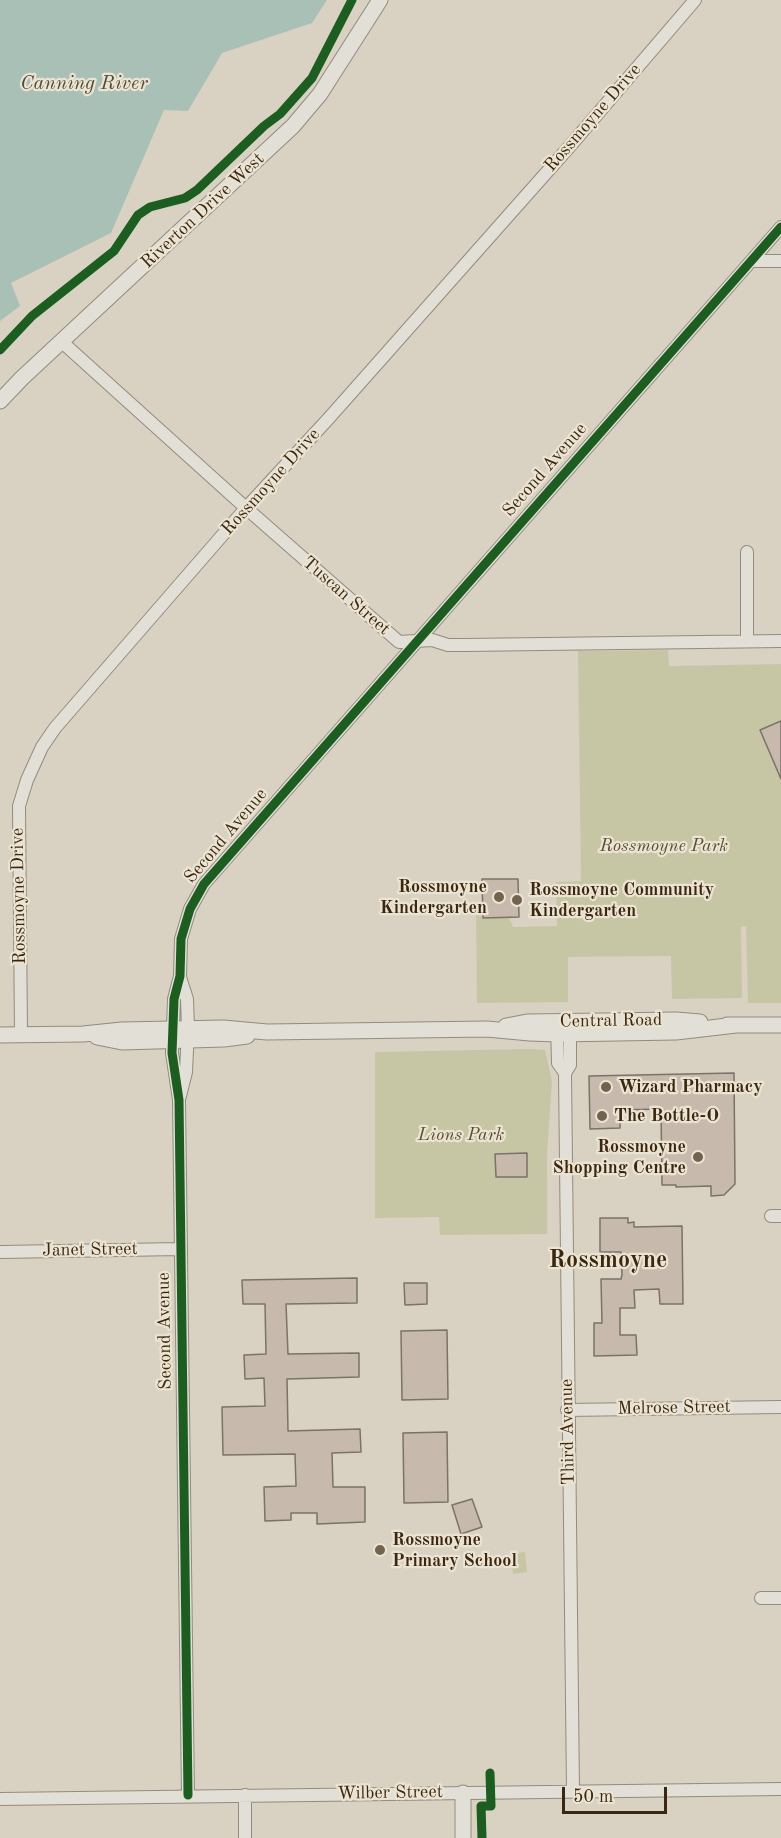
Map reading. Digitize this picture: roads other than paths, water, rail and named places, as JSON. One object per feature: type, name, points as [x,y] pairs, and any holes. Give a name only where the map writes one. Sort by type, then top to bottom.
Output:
[{"type":"street","name":"Riverton Drive West","points":[[0,401],[293,126],[320,94],[381,0]]},
{"type":"street","name":"Rossmoyne Drive","points":[[21,1035],[19,806],[27,780],[42,747],[55,728],[246,508],[353,392],[695,0]]},
{"type":"street","name":"Second Avenue","points":[[188,1795],[178,1100],[186,1072],[174,999],[180,976],[181,939],[189,909],[204,884],[781,227]]},
{"type":"street","points":[[752,261],[781,261]]},
{"type":"street","name":"Tuscan Street","points":[[62,342],[399,642],[432,640],[448,645],[464,645],[781,641]]},
{"type":"street","points":[[747,552],[747,641]]},
{"type":"street","name":"Central Road","points":[[0,1035],[83,1034],[122,1042],[180,1034],[224,1039],[267,1032],[487,1029],[527,1022],[563,1028],[676,1020],[736,1025],[781,1025]]},
{"type":"street","name":"Third Avenue","points":[[563,1028],[570,1065],[564,1074],[573,1791]]},
{"type":"street","name":"Janet Street","points":[[0,1252],[180,1249]]},
{"type":"street","name":"Melrose Street","points":[[567,1410],[781,1407]]},
{"type":"street","points":[[761,1598],[781,1598]]},
{"type":"street","name":"Wilber Street","points":[[0,1799],[781,1789]]},
{"type":"street","points":[[463,1793],[463,1838]]},
{"type":"street","points":[[245,1795],[245,1838]]},
{"type":"water","name":"Canning River","points":[[0,0],[327,0],[312,23],[222,53],[188,111],[164,110],[111,233],[11,283],[20,306],[0,321]]},
{"type":"place","name":"Rossmoyne Kindergarten","points":[[499,897]]},
{"type":"place","name":"Rossmoyne Community Kindergarten","points":[[517,900]]},
{"type":"place","name":"Wizard Pharmacy","points":[[606,1087]]},
{"type":"place","name":"The Bottle-O","points":[[602,1116]]},
{"type":"place","name":"Rossmoyne Shopping Centre","points":[[698,1157]]},
{"type":"place","name":"Rossmoyne Primary School","points":[[380,1550]]},
{"type":"district","name":"Rossmoyne","points":[[608,1261]]},
{"type":"park label","name":"Rossmoyne Park","points":[[664,846]]},
{"type":"park label","name":"Lions Park","points":[[461,1135]]}]
